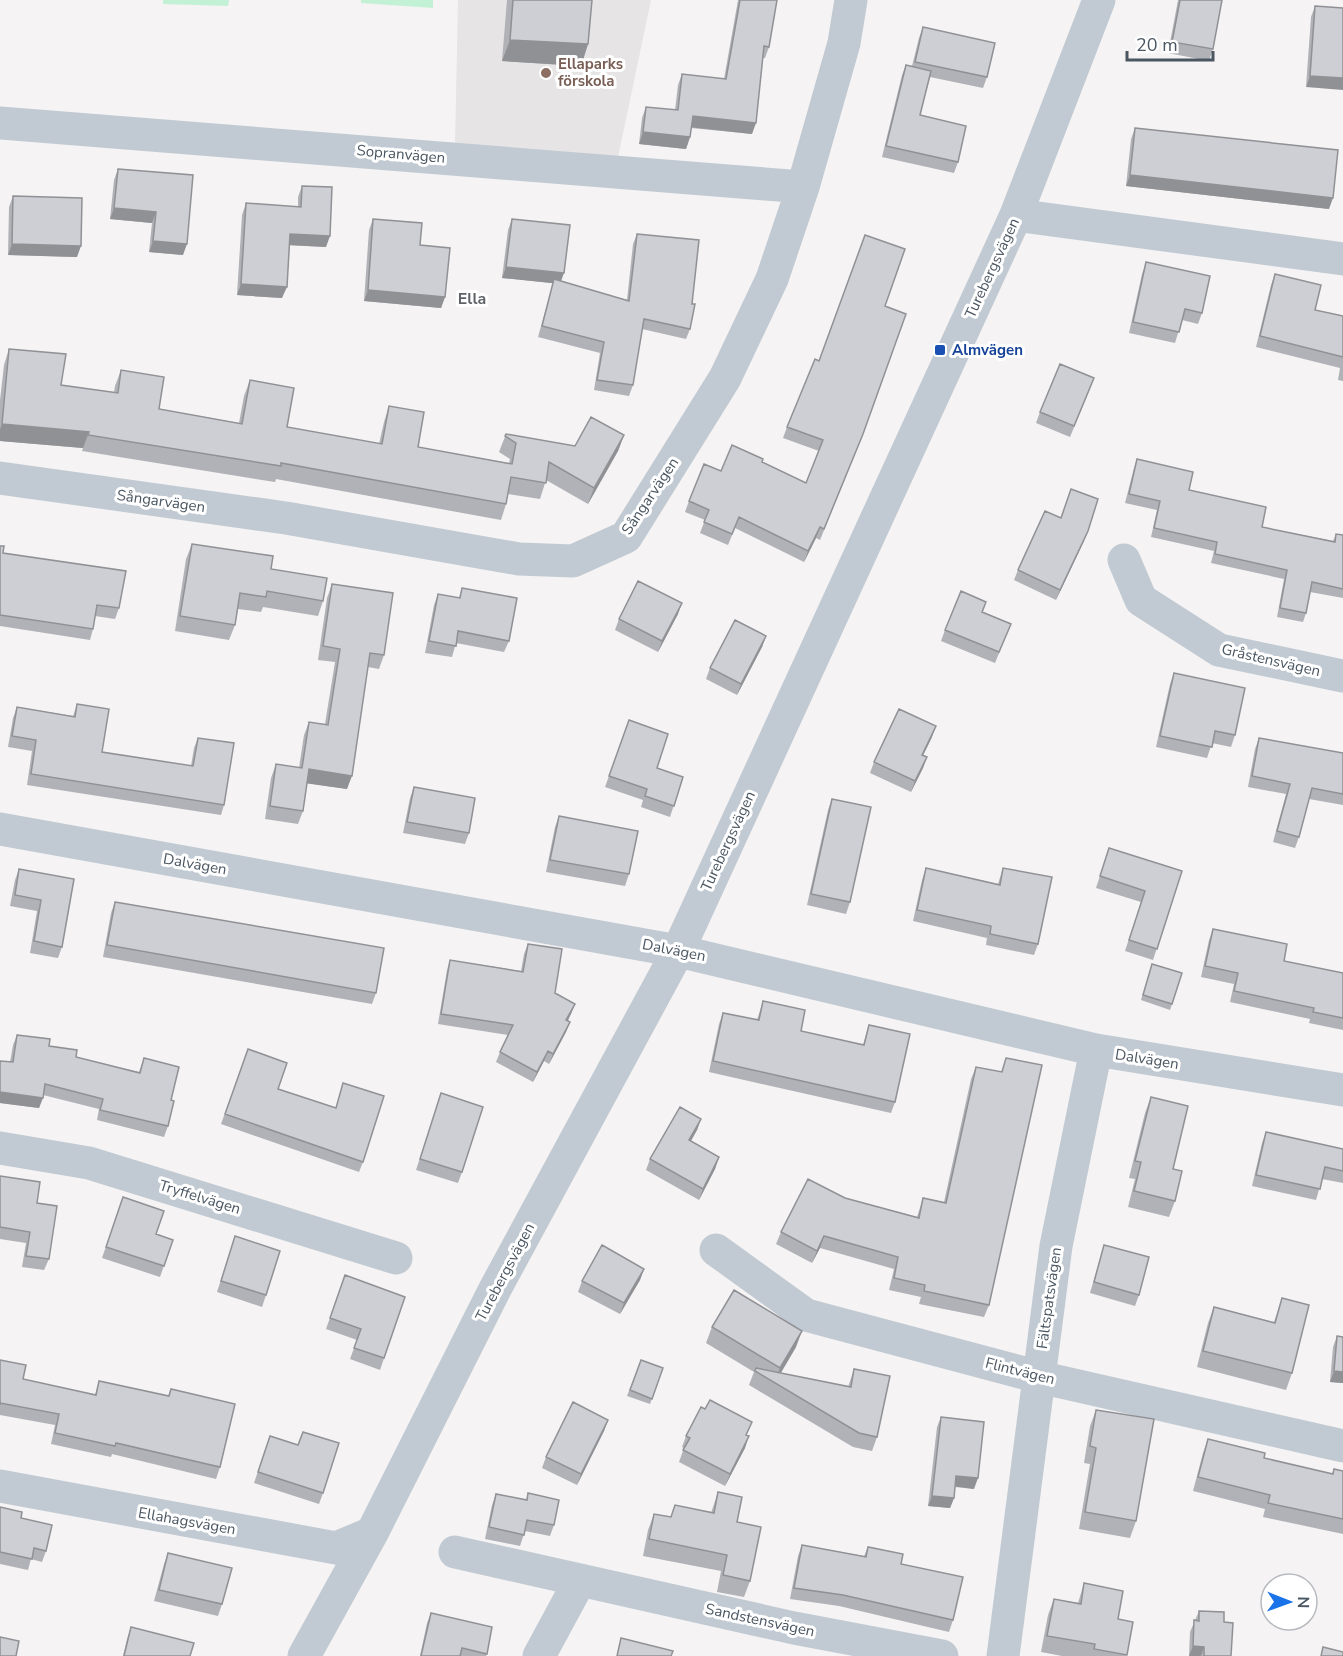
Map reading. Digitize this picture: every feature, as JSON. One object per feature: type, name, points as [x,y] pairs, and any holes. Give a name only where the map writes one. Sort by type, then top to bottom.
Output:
[{"type":"street","name":"Sångarvägen","points":[[0,478],[286,518],[519,559],[573,561],[626,537],[725,378],[772,279],[803,187],[844,43],[851,0]]},
{"type":"street","name":"Turebergsvägen","points":[[304,1656],[372,1533],[495,1289],[678,951],[1016,215],[1099,0]]},
{"type":"street","name":"Sopranvägen","points":[[0,123],[803,187]]},
{"type":"street","points":[[1016,215],[1343,259]]},
{"type":"street","name":"Gråstensvägen","points":[[1124,560],[1141,600],[1219,650],[1343,676]]},
{"type":"street","name":"Dalvägen","points":[[0,829],[678,951],[1096,1050],[1343,1090]]},
{"type":"street","name":"Fältspatsvägen","points":[[1003,1656],[1056,1246],[1096,1050]]},
{"type":"street","name":"Tryffelvägen","points":[[0,1148],[89,1163],[396,1257]]},
{"type":"street","name":"Flintvägen","points":[[716,1250],[806,1315],[1039,1377],[1343,1446]]},
{"type":"street","name":"Ellahagsvägen","points":[[0,1486],[336,1548],[372,1533]]},
{"type":"street","name":"Sandstensvägen","points":[[455,1552],[579,1582],[942,1656]]},
{"type":"street","points":[[539,1656],[579,1582]]},
{"type":"shaded area","name":"Ellaparks förskola","points":[[458,0],[651,0],[617,162],[455,146]]},
{"type":"green space","points":[[163,0],[229,0],[228,6],[163,4]]},
{"type":"green space","points":[[361,0],[433,0],[433,8],[361,3]]},
{"type":"building","points":[[513,0],[592,0],[588,44],[510,40]]},
{"type":"building","points":[[740,0],[777,0],[769,47],[764,46],[756,123],[693,116],[690,137],[643,132],[646,107],[678,110],[682,74],[726,79]]},
{"type":"building","points":[[1180,0],[1222,0],[1213,49],[1172,42]]},
{"type":"building","points":[[1315,6],[1343,8],[1343,78],[1310,76]]},
{"type":"building","points":[[923,27],[995,43],[987,77],[915,62]]},
{"type":"building","points":[[906,65],[931,71],[920,115],[966,126],[958,162],[886,146]]},
{"type":"building","points":[[1135,128],[1338,150],[1333,198],[1130,175]]},
{"type":"building","points":[[118,169],[193,175],[187,244],[153,241],[156,212],[114,208]]},
{"type":"building","points":[[302,186],[332,187],[330,236],[290,234],[287,287],[241,284],[246,203],[301,207]]},
{"type":"building","points":[[13,196],[82,198],[81,246],[12,244]]},
{"type":"building","points":[[373,219],[422,223],[420,245],[450,248],[445,297],[368,290]]},
{"type":"building","points":[[512,219],[570,225],[564,273],[506,267]]},
{"type":"building","points":[[637,234],[699,240],[692,304],[695,304],[690,329],[644,319],[633,385],[597,380],[604,342],[542,326],[554,279],[629,301]]},
{"type":"building","points":[[865,235],[905,249],[885,306],[906,314],[863,434],[824,529],[820,527],[808,551],[739,517],[732,534],[704,522],[709,510],[689,501],[704,464],[721,471],[732,445],[806,483],[823,440],[787,427],[815,359],[819,361]]},
{"type":"building","points":[[1146,262],[1210,276],[1202,313],[1185,309],[1179,332],[1133,322]]},
{"type":"building","points":[[1275,274],[1321,285],[1315,310],[1343,316],[1343,357],[1260,336]]},
{"type":"building","points":[[9,349],[66,354],[61,385],[118,393],[121,370],[164,377],[159,409],[242,424],[250,380],[294,388],[287,427],[382,444],[389,406],[424,412],[418,447],[512,464],[516,443],[505,436],[506,434],[575,446],[591,417],[624,435],[594,488],[549,462],[546,483],[511,477],[506,504],[281,463],[281,466],[88,435],[89,432],[2,424]]},
{"type":"building","points":[[1060,364],[1094,378],[1074,426],[1040,412]]},
{"type":"building","points":[[1137,459],[1193,472],[1189,490],[1266,507],[1262,527],[1335,542],[1336,534],[1343,535],[1343,589],[1312,582],[1306,613],[1280,608],[1287,570],[1215,554],[1217,542],[1154,528],[1160,501],[1129,494]]},
{"type":"building","points":[[1071,489],[1098,499],[1088,531],[1060,590],[1018,570],[1045,511],[1061,518]]},
{"type":"building","points":[[192,544],[273,556],[271,569],[327,578],[323,601],[267,591],[266,597],[240,593],[235,625],[180,616]]},
{"type":"building","points":[[0,546],[4,546],[3,553],[126,571],[119,608],[97,605],[93,629],[0,615]]},
{"type":"building","points":[[638,581],[682,603],[662,641],[619,619]]},
{"type":"building","points":[[332,584],[393,593],[384,655],[370,653],[352,776],[309,769],[303,811],[270,806],[276,764],[302,768],[309,722],[328,725],[340,649],[323,646]]},
{"type":"building","points":[[462,588],[517,598],[509,641],[458,631],[456,646],[429,641],[438,594],[460,598]]},
{"type":"building","points":[[961,591],[986,602],[982,612],[1011,624],[999,652],[945,630]]},
{"type":"building","points":[[735,620],[766,636],[741,684],[710,668]]},
{"type":"building","points":[[1174,673],[1245,688],[1235,735],[1215,731],[1212,747],[1160,736]]},
{"type":"building","points":[[77,704],[109,709],[102,752],[193,766],[198,738],[234,743],[224,805],[31,774],[36,740],[12,736],[17,707],[75,717]]},
{"type":"building","points":[[899,709],[936,726],[922,755],[927,757],[915,781],[874,762]]},
{"type":"building","points":[[629,720],[668,734],[657,768],[683,777],[674,806],[645,796],[647,789],[609,776]]},
{"type":"building","points":[[1259,738],[1343,753],[1343,794],[1312,788],[1299,837],[1277,831],[1290,784],[1252,776]]},
{"type":"building","points":[[414,787],[475,798],[469,833],[407,822]]},
{"type":"building","points":[[832,799],[871,807],[850,902],[811,894]]},
{"type":"building","points":[[559,816],[638,831],[629,874],[550,860]]},
{"type":"building","points":[[1109,848],[1182,871],[1157,949],[1129,940],[1145,891],[1100,876]]},
{"type":"building","points":[[926,868],[1000,885],[1003,868],[1052,877],[1038,944],[990,934],[991,926],[917,910]]},
{"type":"building","points":[[19,869],[74,879],[62,947],[34,941],[41,900],[15,895]]},
{"type":"building","points":[[115,902],[384,948],[376,993],[107,945]]},
{"type":"building","points":[[1213,929],[1287,944],[1284,961],[1343,973],[1343,1018],[1313,1012],[1314,1008],[1234,991],[1238,973],[1205,966]]},
{"type":"building","points":[[528,944],[562,949],[555,993],[575,1004],[566,1020],[570,1022],[553,1054],[548,1051],[537,1072],[500,1052],[513,1025],[441,1014],[450,960],[523,972]]},
{"type":"building","points":[[1152,964],[1182,973],[1172,1004],[1143,995]]},
{"type":"building","points":[[763,1001],[805,1010],[801,1031],[864,1045],[869,1025],[910,1034],[895,1102],[713,1061],[723,1013],[759,1020]]},
{"type":"building","points":[[17,1035],[50,1039],[49,1046],[77,1050],[76,1057],[140,1073],[144,1058],[179,1067],[171,1100],[174,1101],[168,1126],[100,1110],[103,1099],[45,1084],[43,1098],[0,1092],[0,1061],[13,1062]]},
{"type":"building","points":[[248,1049],[287,1063],[278,1089],[336,1108],[343,1083],[384,1096],[363,1162],[225,1114]]},
{"type":"building","points":[[1006,1058],[1042,1065],[989,1305],[924,1291],[925,1285],[894,1278],[898,1257],[824,1236],[817,1251],[781,1232],[808,1179],[845,1198],[919,1218],[923,1198],[946,1203],[976,1067],[1002,1072]]},
{"type":"building","points":[[441,1093],[483,1107],[462,1172],[420,1159]]},
{"type":"building","points":[[1151,1097],[1188,1106],[1173,1169],[1182,1171],[1175,1201],[1134,1191],[1141,1162],[1135,1161]]},
{"type":"building","points":[[680,1107],[701,1119],[689,1140],[719,1157],[703,1189],[650,1159]]},
{"type":"building","points":[[1266,1132],[1343,1149],[1343,1171],[1325,1167],[1320,1189],[1256,1175]]},
{"type":"building","points":[[0,1176],[40,1182],[37,1203],[57,1206],[49,1259],[26,1256],[30,1232],[0,1227]]},
{"type":"building","points":[[123,1197],[164,1211],[156,1234],[173,1240],[164,1266],[106,1247]]},
{"type":"building","points":[[235,1236],[280,1251],[266,1295],[221,1281]]},
{"type":"building","points":[[602,1245],[644,1269],[624,1303],[582,1281]]},
{"type":"building","points":[[1104,1245],[1149,1257],[1139,1295],[1094,1282]]},
{"type":"building","points":[[345,1275],[405,1297],[384,1358],[354,1348],[361,1329],[330,1318]]},
{"type":"building","points":[[734,1290],[802,1331],[780,1368],[712,1327]]},
{"type":"building","points":[[1282,1298],[1309,1305],[1292,1373],[1203,1351],[1214,1307],[1275,1323]]},
{"type":"building","points":[[1337,1336],[1343,1337],[1343,1372],[1334,1371]]},
{"type":"building","points":[[0,1360],[26,1365],[23,1379],[96,1395],[99,1381],[169,1396],[171,1389],[235,1404],[220,1467],[116,1443],[115,1446],[55,1433],[59,1414],[0,1403]]},
{"type":"building","points":[[641,1360],[663,1368],[652,1399],[630,1390]]},
{"type":"building","points":[[756,1368],[851,1387],[854,1369],[890,1376],[877,1437],[859,1433],[755,1371]]},
{"type":"building","points":[[710,1400],[752,1422],[746,1435],[749,1436],[730,1474],[683,1450],[690,1438],[686,1436],[701,1407],[705,1409]]},
{"type":"building","points":[[573,1402],[608,1420],[581,1474],[546,1457]]},
{"type":"building","points":[[1096,1410],[1154,1419],[1136,1521],[1085,1512],[1096,1448],[1090,1446]]},
{"type":"building","points":[[941,1417],[984,1422],[978,1478],[956,1476],[954,1498],[932,1496]]},
{"type":"building","points":[[303,1432],[339,1443],[323,1493],[258,1472],[270,1436],[298,1445]]},
{"type":"building","points":[[1208,1439],[1265,1453],[1264,1458],[1333,1474],[1334,1469],[1343,1471],[1343,1519],[1268,1503],[1270,1495],[1198,1477]]},
{"type":"building","points":[[718,1492],[742,1497],[737,1522],[761,1527],[750,1581],[723,1575],[727,1555],[649,1539],[654,1514],[671,1517],[675,1505],[714,1513]]},
{"type":"building","points":[[528,1493],[559,1500],[554,1525],[527,1520],[524,1535],[489,1527],[496,1494],[527,1500]]},
{"type":"building","points":[[0,1507],[22,1512],[21,1518],[52,1525],[46,1551],[34,1548],[32,1559],[0,1552]]},
{"type":"building","points":[[802,1545],[866,1557],[868,1547],[903,1554],[901,1564],[963,1577],[953,1620],[843,1595],[794,1588]]},
{"type":"building","points":[[168,1553],[232,1568],[222,1604],[159,1590]]},
{"type":"building","points":[[1084,1583],[1123,1591],[1118,1619],[1133,1622],[1127,1655],[1094,1649],[1095,1644],[1047,1636],[1054,1599],[1081,1604]]},
{"type":"building","points":[[1199,1611],[1224,1612],[1224,1622],[1233,1623],[1231,1656],[1204,1656],[1204,1647],[1193,1646],[1194,1620],[1199,1621]]},
{"type":"building","points":[[431,1613],[492,1627],[487,1654],[462,1648],[460,1656],[421,1656]]},
{"type":"building","points":[[131,1627],[194,1643],[190,1656],[124,1656]]},
{"type":"building","points":[[0,1637],[19,1641],[16,1656],[0,1656]]},
{"type":"building","points":[[621,1638],[673,1651],[671,1656],[617,1656]]},
{"type":"building","points":[[1323,1647],[1343,1652],[1343,1656],[1321,1656]]},
{"type":"place","name":"Ellaparks förskola","points":[[546,73]]},
{"type":"place","name":"Almvägen","points":[[940,350]]},
{"type":"district","name":"Ella","points":[[472,299]]}]
